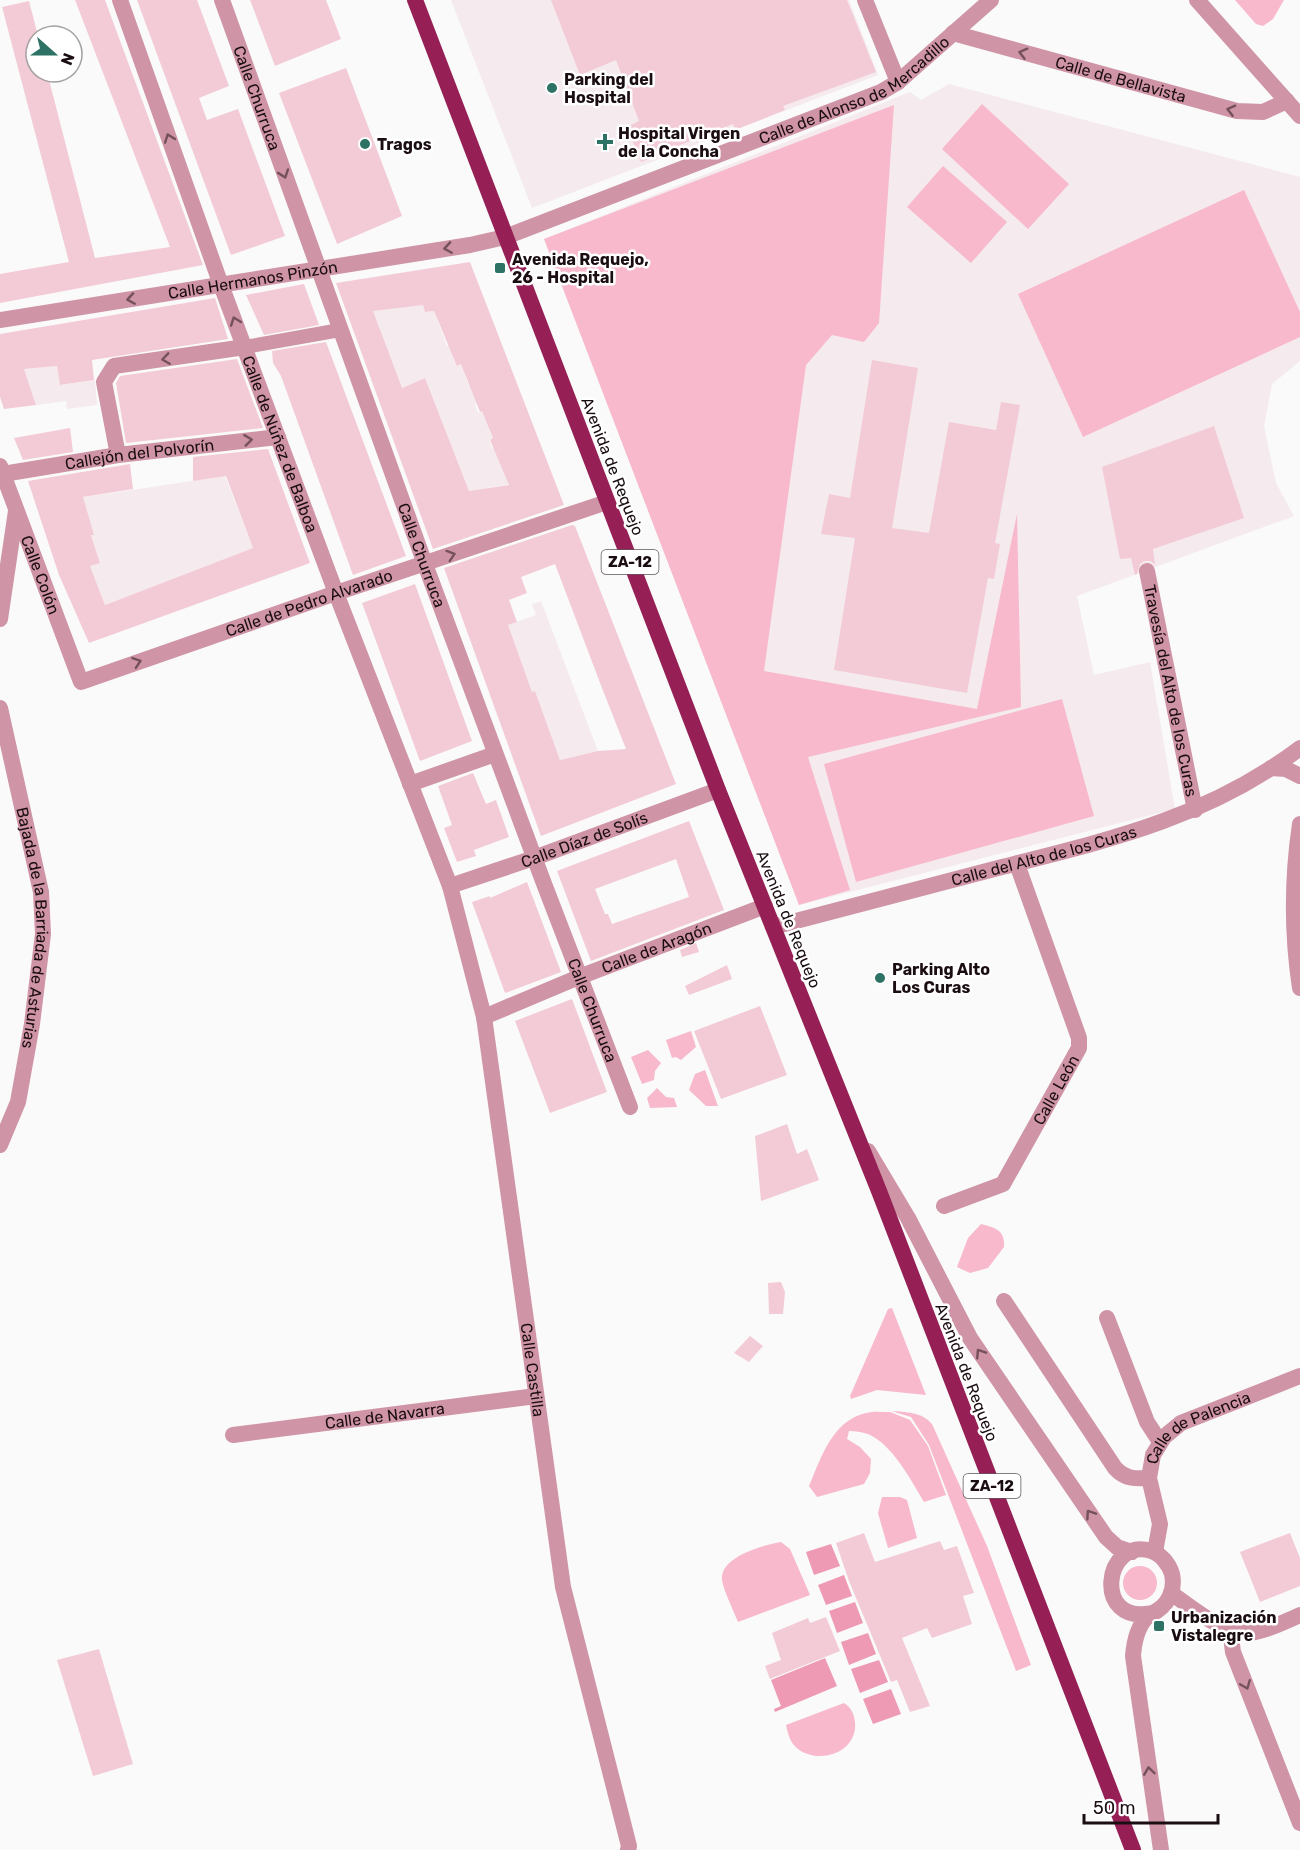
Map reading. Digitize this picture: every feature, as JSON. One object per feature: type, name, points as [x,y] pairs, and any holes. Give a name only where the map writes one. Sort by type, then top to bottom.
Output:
[{"type":"highway","name":"Avenida de Requejo","points":[[415,0],[718,790],[851,1121],[1133,1850]]},
{"type":"street","name":"Calle de Núñez de Balboa","points":[[120,0],[221,285],[336,592],[450,886]]},
{"type":"street","name":"Calle Churruca","points":[[222,0],[495,754],[630,1107]]},
{"type":"street","points":[[865,0],[898,82]]},
{"type":"street","name":"Calle de Alonso de Mercadillo","points":[[505,237],[881,92],[898,82],[991,0]]},
{"type":"street","points":[[1197,0],[1300,116]]},
{"type":"street","name":"Calle de Bellavista","points":[[953,33],[1236,111],[1263,112],[1287,101]]},
{"type":"street","name":"Calle Hermanos Pinzón","points":[[0,320],[505,237]]},
{"type":"street","points":[[118,455],[104,382],[114,366],[245,347],[340,330]]},
{"type":"street","name":"Callejón del Polvorín","points":[[2,470],[278,437]]},
{"type":"street","name":"Calle Colón","points":[[2,470],[81,682]]},
{"type":"street","name":"Calle de Pedro Alvarado","points":[[81,682],[336,592],[607,502]]},
{"type":"street","points":[[0,619],[16,510]]},
{"type":"street","name":"Travesía del Alto de los Curas","points":[[1147,570],[1195,810]]},
{"type":"street","name":"Bajada de la Barriada de Asturias","points":[[0,708],[40,892],[43,934],[32,1024],[18,1102],[0,1145]]},
{"type":"street","name":"Calle del Alto de los Curas","points":[[773,927],[1127,835],[1195,810],[1239,787],[1300,748]]},
{"type":"street","points":[[410,784],[495,754]]},
{"type":"street","points":[[1271,768],[1286,769],[1300,776]]},
{"type":"street","name":"Calle Díaz de Solís","points":[[450,886],[534,858],[718,790]]},
{"type":"street","points":[[1300,825],[1296,854],[1294,915],[1300,988]]},
{"type":"street","name":"Calle León","points":[[944,1206],[1003,1184],[1079,1048],[1079,1038],[1017,864]]},
{"type":"street","name":"Calle Castilla","points":[[450,886],[483,1017],[563,1587],[629,1846],[628,1850]]},
{"type":"street","name":"Calle de Aragón","points":[[483,1017],[579,977],[765,906]]},
{"type":"street","points":[[851,1121],[904,1211],[958,1317],[981,1355],[1106,1537],[1117,1547],[1132,1552]]},
{"type":"street","points":[[1004,1301],[1116,1468],[1122,1475],[1131,1478],[1149,1478]]},
{"type":"street","points":[[1107,1318],[1147,1422],[1160,1442]]},
{"type":"street","name":"Calle de Palencia","points":[[1155,1552],[1160,1524],[1149,1478],[1151,1460],[1167,1433],[1184,1421],[1300,1376]]},
{"type":"street","name":"Calle de Navarra","points":[[233,1435],[536,1396]]},
{"type":"street","points":[[1152,1613],[1137,1614],[1118,1605],[1110,1584],[1114,1569],[1120,1560],[1132,1552],[1143,1549],[1155,1552],[1164,1560],[1170,1569],[1173,1582],[1171,1593],[1162,1607],[1146,1618],[1139,1631],[1134,1646],[1133,1662],[1161,1850]]},
{"type":"street","points":[[1171,1593],[1203,1615],[1230,1629],[1246,1632],[1259,1631],[1300,1616]]},
{"type":"street","points":[[1230,1629],[1233,1652],[1300,1822]]},
{"type":"shaded area","name":"Hospital Virgen de la Concha","points":[[451,0],[849,0],[878,75],[532,208]]},
{"type":"shaded area","points":[[1235,0],[1284,0],[1273,19],[1263,26],[1256,24]]},
{"type":"shaded area","points":[[949,84],[1300,177],[1300,361],[1272,384],[1264,426],[1276,483],[1294,516],[1077,596],[1094,675],[1150,662],[1175,809],[799,905],[544,239],[910,92],[921,100]]},
{"type":"shaded area","points":[[982,104],[1069,184],[1028,229],[942,149]]},
{"type":"shaded area","points":[[894,105],[879,323],[864,342],[832,335],[806,365],[764,671],[977,709],[1017,514],[1021,707],[808,757],[850,890],[799,905],[544,239]]},
{"type":"shaded area","points":[[943,166],[1007,222],[971,263],[907,207]]},
{"type":"shaded area","points":[[1244,190],[1300,312],[1300,337],[1083,437],[1018,294]]},
{"type":"shaded area","points":[[421,293],[425,312],[434,311],[447,346],[450,345],[458,366],[463,363],[468,375],[465,376],[469,386],[472,386],[479,402],[475,404],[478,413],[482,411],[495,427],[489,430],[493,438],[489,440],[492,448],[496,448],[501,466],[511,484],[469,491],[425,378],[399,389],[378,323],[364,302]]},
{"type":"shaded area","points":[[57,366],[61,385],[95,380],[97,405],[67,409],[66,401],[36,405],[24,369]]},
{"type":"shaded area","points":[[225,476],[253,548],[105,605],[90,566],[100,562],[91,535],[93,535],[78,498]]},
{"type":"shaded area","points":[[541,601],[598,751],[560,760],[535,691],[532,692],[528,681],[517,685],[508,625],[536,615],[532,604]]},
{"type":"shaded area","points":[[1062,699],[1094,816],[856,882],[824,764]]},
{"type":"shaded area","points":[[691,1031],[696,1047],[681,1060],[676,1057],[672,1058],[666,1040]]},
{"type":"shaded area","points":[[648,1050],[661,1063],[655,1071],[654,1080],[642,1084],[631,1057]]},
{"type":"shaded area","points":[[705,1070],[718,1106],[706,1106],[689,1090],[695,1074]]},
{"type":"shaded area","points":[[657,1088],[666,1097],[674,1098],[677,1107],[650,1108],[647,1098]]},
{"type":"shaded area","points":[[981,1224],[1001,1233],[1004,1247],[988,1268],[970,1273],[957,1267],[968,1238]]},
{"type":"shaded area","points":[[892,1308],[926,1395],[877,1390],[851,1399],[850,1396],[888,1309]]},
{"type":"shaded area","points":[[891,1411],[919,1415],[932,1424],[987,1546],[1031,1665],[1016,1671],[929,1445],[911,1417]]},
{"type":"shaded area","points":[[869,1412],[890,1412],[910,1420],[928,1446],[946,1495],[924,1502],[900,1464],[885,1446],[868,1434],[849,1431],[847,1439],[860,1447],[871,1459],[870,1473],[864,1484],[817,1497],[809,1486],[823,1453],[836,1432],[854,1417]]},
{"type":"shaded area","points":[[882,1497],[900,1497],[907,1500],[917,1538],[888,1548],[878,1513]]},
{"type":"shaded area","points":[[781,1542],[790,1549],[810,1595],[738,1622],[724,1586],[722,1577],[724,1570],[729,1563],[745,1553]]},
{"type":"shaded area","points":[[831,1544],[840,1566],[814,1575],[806,1552]]},
{"type":"shaded area","points":[[1140,1566],[1152,1571],[1157,1583],[1152,1595],[1140,1600],[1128,1595],[1123,1583],[1128,1571]]},
{"type":"shaded area","points":[[844,1575],[852,1596],[826,1605],[818,1585]]},
{"type":"shaded area","points":[[855,1602],[863,1623],[837,1633],[829,1611]]},
{"type":"shaded area","points":[[868,1633],[876,1654],[849,1665],[841,1642]]},
{"type":"shaded area","points":[[825,1658],[837,1686],[775,1712],[774,1709],[781,1706],[771,1680]]},
{"type":"shaded area","points":[[879,1660],[888,1682],[860,1693],[851,1669]]},
{"type":"shaded area","points":[[891,1689],[901,1714],[873,1724],[863,1699]]},
{"type":"shaded area","points":[[844,1703],[852,1711],[855,1722],[854,1733],[844,1748],[826,1756],[816,1756],[807,1754],[793,1744],[786,1725]]},
{"type":"building","points":[[75,0],[105,0],[203,265],[0,303],[0,274],[69,262],[2,7],[29,1],[35,24],[24,24],[24,84],[50,84],[95,258],[170,247]]},
{"type":"building","points":[[137,0],[197,0],[229,86],[199,98],[207,120],[238,109],[285,236],[231,255]]},
{"type":"building","points":[[250,0],[326,0],[341,39],[275,66]]},
{"type":"building","points":[[551,0],[847,0],[876,72],[783,106],[785,110],[735,130],[733,124],[641,162],[627,127],[639,121],[616,60],[580,75]]},
{"type":"building","points":[[346,68],[402,216],[337,244],[279,93]]},
{"type":"building","points":[[470,262],[564,505],[433,549],[336,283]],"holes":[[[423,305],[425,312],[434,311],[457,366],[461,364],[493,438],[490,440],[509,485],[469,491],[425,378],[402,388],[373,311]]]},
{"type":"building","points":[[304,284],[319,325],[264,335],[246,295]]},
{"type":"building","points":[[215,298],[228,339],[92,360],[94,380],[60,385],[57,366],[24,369],[36,405],[4,409],[0,397],[0,334]]},
{"type":"building","points":[[326,342],[406,556],[353,575],[281,376],[273,363],[272,351]]},
{"type":"building","points":[[237,359],[263,428],[126,443],[116,383],[120,376]]},
{"type":"building","points":[[872,360],[918,368],[892,528],[929,533],[949,422],[996,430],[1001,402],[1020,405],[995,543],[1000,544],[994,579],[988,578],[967,693],[834,670],[855,538],[821,534],[829,494],[850,498]]},
{"type":"building","points":[[1214,426],[1244,518],[1153,549],[1155,565],[1151,561],[1144,561],[1135,575],[1131,558],[1120,559],[1102,467]]},
{"type":"building","points":[[70,428],[73,452],[23,460],[14,438]]},
{"type":"building","points":[[268,449],[310,563],[89,643],[59,575],[28,481],[130,464],[133,489],[83,497],[100,563],[90,566],[105,605],[253,548],[226,476],[193,481],[193,457]]},
{"type":"building","points":[[572,525],[575,526],[676,784],[541,836],[444,568]],"holes":[[[555,564],[626,749],[598,751],[560,760],[508,625],[517,622],[509,600],[527,593],[521,577]]]},
{"type":"building","points":[[415,584],[472,741],[420,761],[362,603]]},
{"type":"building","points":[[473,773],[486,804],[496,800],[509,837],[474,850],[476,856],[457,862],[444,828],[452,825],[438,786]]},
{"type":"building","points":[[689,821],[724,910],[591,961],[557,871]],"holes":[[[676,859],[689,897],[612,924],[608,914],[605,914],[595,889]]]},
{"type":"building","points":[[527,882],[561,972],[505,993],[472,902],[490,896],[490,898]]},
{"type":"building","points":[[696,943],[699,952],[682,957],[680,950]]},
{"type":"building","points":[[727,965],[732,979],[689,995],[685,986]]},
{"type":"building","points":[[572,999],[607,1092],[550,1113],[515,1021]]},
{"type":"building","points":[[760,1006],[787,1075],[721,1099],[694,1031]]},
{"type":"building","points":[[787,1124],[797,1154],[807,1149],[819,1180],[761,1201],[755,1136]]},
{"type":"building","points":[[781,1282],[785,1292],[783,1314],[769,1314],[768,1283]]},
{"type":"building","points":[[750,1336],[763,1346],[749,1362],[734,1353]]},
{"type":"building","points":[[864,1533],[875,1562],[940,1541],[944,1550],[957,1546],[974,1593],[963,1596],[972,1624],[932,1638],[927,1628],[902,1638],[930,1706],[910,1712],[897,1680],[891,1682],[849,1581],[836,1543]]},
{"type":"building","points":[[1290,1533],[1300,1558],[1300,1586],[1260,1602],[1240,1552]]},
{"type":"building","points":[[826,1617],[840,1651],[770,1679],[765,1666],[781,1660],[772,1633],[808,1618],[810,1623]]},
{"type":"building","points":[[99,1649],[133,1764],[93,1776],[57,1660]]},
{"type":"place","name":"Parking del Hospital","points":[[552,88]]},
{"type":"place","name":"Hospital Virgen de la Concha","points":[[605,142]]},
{"type":"place","name":"Tragos","points":[[365,144]]},
{"type":"place","name":"Avenida Requejo, 26 - Hospital","points":[[500,268]]},
{"type":"place","name":"Parking Alto Los Curas","points":[[880,978]]},
{"type":"place","name":"Urbanización Vistalegre","points":[[1159,1626]]}]
